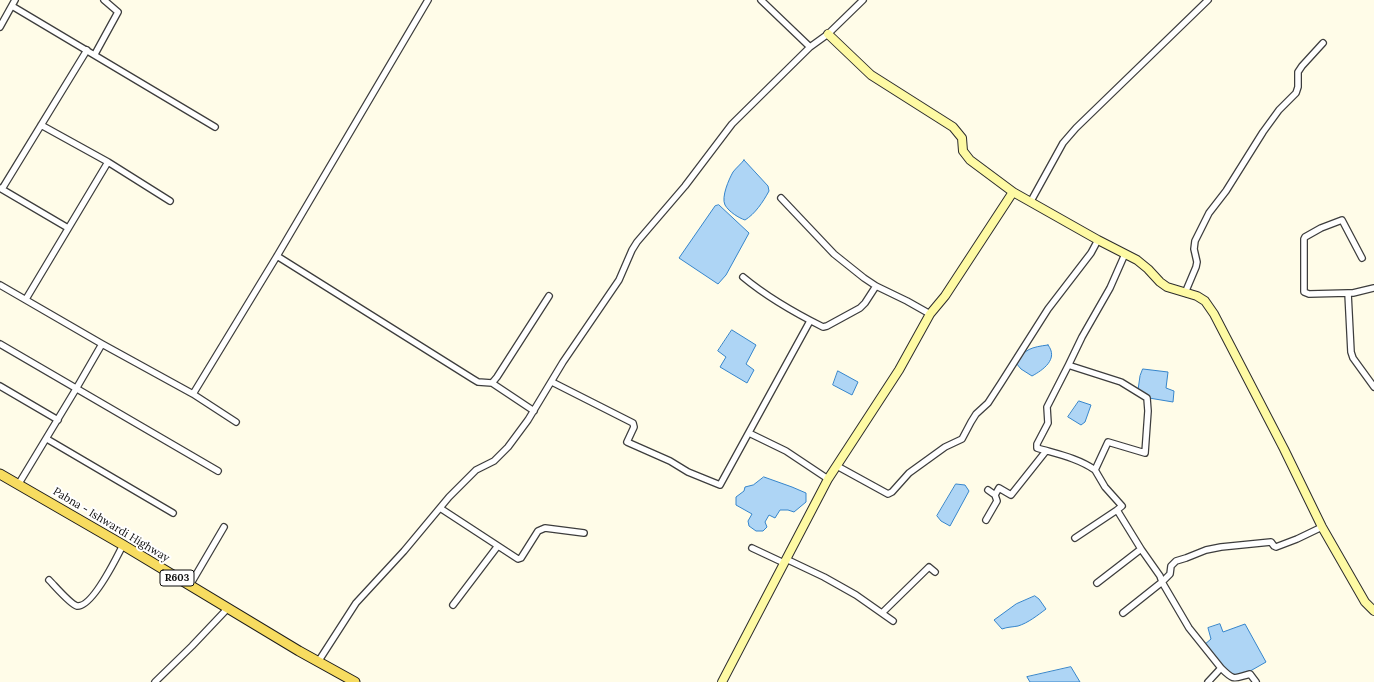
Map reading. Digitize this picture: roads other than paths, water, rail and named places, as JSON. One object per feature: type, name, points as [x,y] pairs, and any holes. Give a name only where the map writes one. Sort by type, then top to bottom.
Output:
[{"type":"main road","name":"Pabna - Ishwardi Highway","points":[[0,474],[350,681]]},
{"type":"street","points":[[95,54],[118,12],[104,0]]},
{"type":"street","points":[[193,394],[277,256],[428,0]]},
{"type":"street","points":[[761,0],[810,47]]},
{"type":"street","points":[[318,662],[356,603],[404,551],[449,497],[476,470],[494,461],[508,447],[534,411],[563,362],[619,280],[637,242],[685,186],[732,124],[810,47],[828,34],[864,0]]},
{"type":"street","points":[[1031,201],[1063,143],[1076,128],[1208,0]]},
{"type":"street","points":[[0,27],[13,3],[87,50],[215,127]]},
{"type":"street","points":[[828,34],[871,75],[953,127],[962,138],[963,151],[970,160],[1013,192],[1098,240],[1137,260],[1148,268],[1160,282],[1167,287],[1197,296],[1205,301],[1214,314],[1284,449],[1322,527],[1366,602],[1374,611]]},
{"type":"street","points":[[1185,293],[1197,262],[1194,249],[1195,241],[1209,213],[1226,191],[1262,132],[1279,110],[1296,93],[1298,87],[1298,72],[1323,43]]},
{"type":"street","points":[[68,228],[1,189],[87,50]]},
{"type":"street","points":[[41,125],[108,162],[170,201]]},
{"type":"street","points":[[26,299],[108,162]]},
{"type":"street","points":[[722,682],[828,479],[899,370],[930,314],[945,296],[1013,192]]},
{"type":"street","points":[[781,198],[834,254],[849,267],[876,286],[930,314]]},
{"type":"street","points":[[1362,258],[1342,220],[1321,228],[1305,237],[1304,292],[1309,294],[1348,293],[1374,288]]},
{"type":"street","points":[[837,466],[888,494],[892,492],[909,473],[945,447],[962,439],[976,414],[988,403],[997,390],[1048,308],[1091,254],[1098,240]]},
{"type":"street","points":[[1076,538],[1122,506],[1105,487],[1095,470],[1087,464],[1037,448],[1048,423],[1047,407],[1082,337],[1110,288],[1125,254]]},
{"type":"street","points":[[277,256],[473,379],[478,382],[492,383],[534,411]]},
{"type":"street","points":[[743,277],[767,295],[810,321],[823,327],[860,308],[876,286]]},
{"type":"street","points":[[0,285],[102,344],[193,394],[236,422]]},
{"type":"street","points":[[1348,293],[1351,352],[1353,358],[1374,387]]},
{"type":"street","points":[[492,383],[549,296]]},
{"type":"street","points":[[552,382],[633,423],[634,427],[627,442],[670,461],[688,472],[720,485],[810,321]]},
{"type":"street","points":[[0,344],[218,471]]},
{"type":"street","points":[[18,485],[47,439],[102,344]]},
{"type":"street","points":[[1069,364],[1071,366],[1121,382],[1147,398],[1148,411],[1145,453],[1108,442],[1095,470]]},
{"type":"street","points":[[0,386],[58,420]]},
{"type":"street","points":[[749,433],[786,451],[828,479]]},
{"type":"street","points":[[47,439],[173,513]]},
{"type":"street","points":[[995,495],[999,488],[1011,495],[1046,451]]},
{"type":"street","points":[[986,520],[997,500],[995,495],[988,490]]},
{"type":"street","points":[[440,508],[518,560],[521,558],[538,531],[545,528],[584,532]]},
{"type":"street","points":[[1117,510],[1160,576],[1189,628],[1221,668],[1233,680],[1250,674],[1256,682]]},
{"type":"street","points":[[190,585],[224,527]]},
{"type":"street","points":[[1123,612],[1168,577],[1171,566],[1176,561],[1206,550],[1221,547],[1271,542],[1276,547],[1322,527]]},
{"type":"street","points":[[49,580],[72,603],[77,606],[81,605],[92,597],[99,588],[123,546]]},
{"type":"street","points":[[453,605],[497,547]]},
{"type":"street","points":[[752,548],[832,581],[856,595],[893,621]]},
{"type":"street","points":[[1097,583],[1141,549]]},
{"type":"street","points":[[882,613],[930,567],[935,572]]},
{"type":"street","points":[[155,682],[228,608]]},
{"type":"street","points":[[1208,682],[1221,668]]},
{"type":"water","points":[[744,160],[768,186],[769,191],[758,207],[745,220],[727,208],[724,202],[726,188],[731,175]]},
{"type":"water","points":[[719,205],[749,233],[726,275],[718,284],[679,258],[715,206]]},
{"type":"water","points":[[732,330],[756,345],[746,364],[754,370],[747,383],[720,367],[726,357],[718,351]]},
{"type":"water","points":[[1048,345],[1051,350],[1051,359],[1041,371],[1032,376],[1021,369],[1016,363],[1025,352],[1037,347]]},
{"type":"water","points":[[1143,369],[1168,372],[1166,388],[1174,391],[1173,402],[1149,398],[1138,390],[1140,376]]},
{"type":"water","points":[[838,371],[858,382],[852,395],[833,385]]},
{"type":"water","points":[[1079,401],[1091,405],[1085,422],[1081,425],[1068,417]]},
{"type":"water","points":[[764,477],[806,493],[806,502],[794,512],[780,510],[775,518],[769,515],[765,522],[767,527],[763,531],[756,531],[749,526],[748,521],[752,514],[736,505],[736,497],[744,491],[745,487],[753,485]]},
{"type":"water","points":[[956,484],[965,485],[969,491],[950,526],[941,521],[937,516]]},
{"type":"water","points":[[1035,596],[1046,609],[1029,621],[1022,625],[1002,629],[994,620],[1016,604]]},
{"type":"water","points":[[1220,624],[1223,632],[1245,624],[1266,662],[1245,674],[1232,678],[1204,645],[1211,639],[1208,628]]},
{"type":"water","points":[[1071,667],[1080,682],[1030,682],[1027,677]]}]
